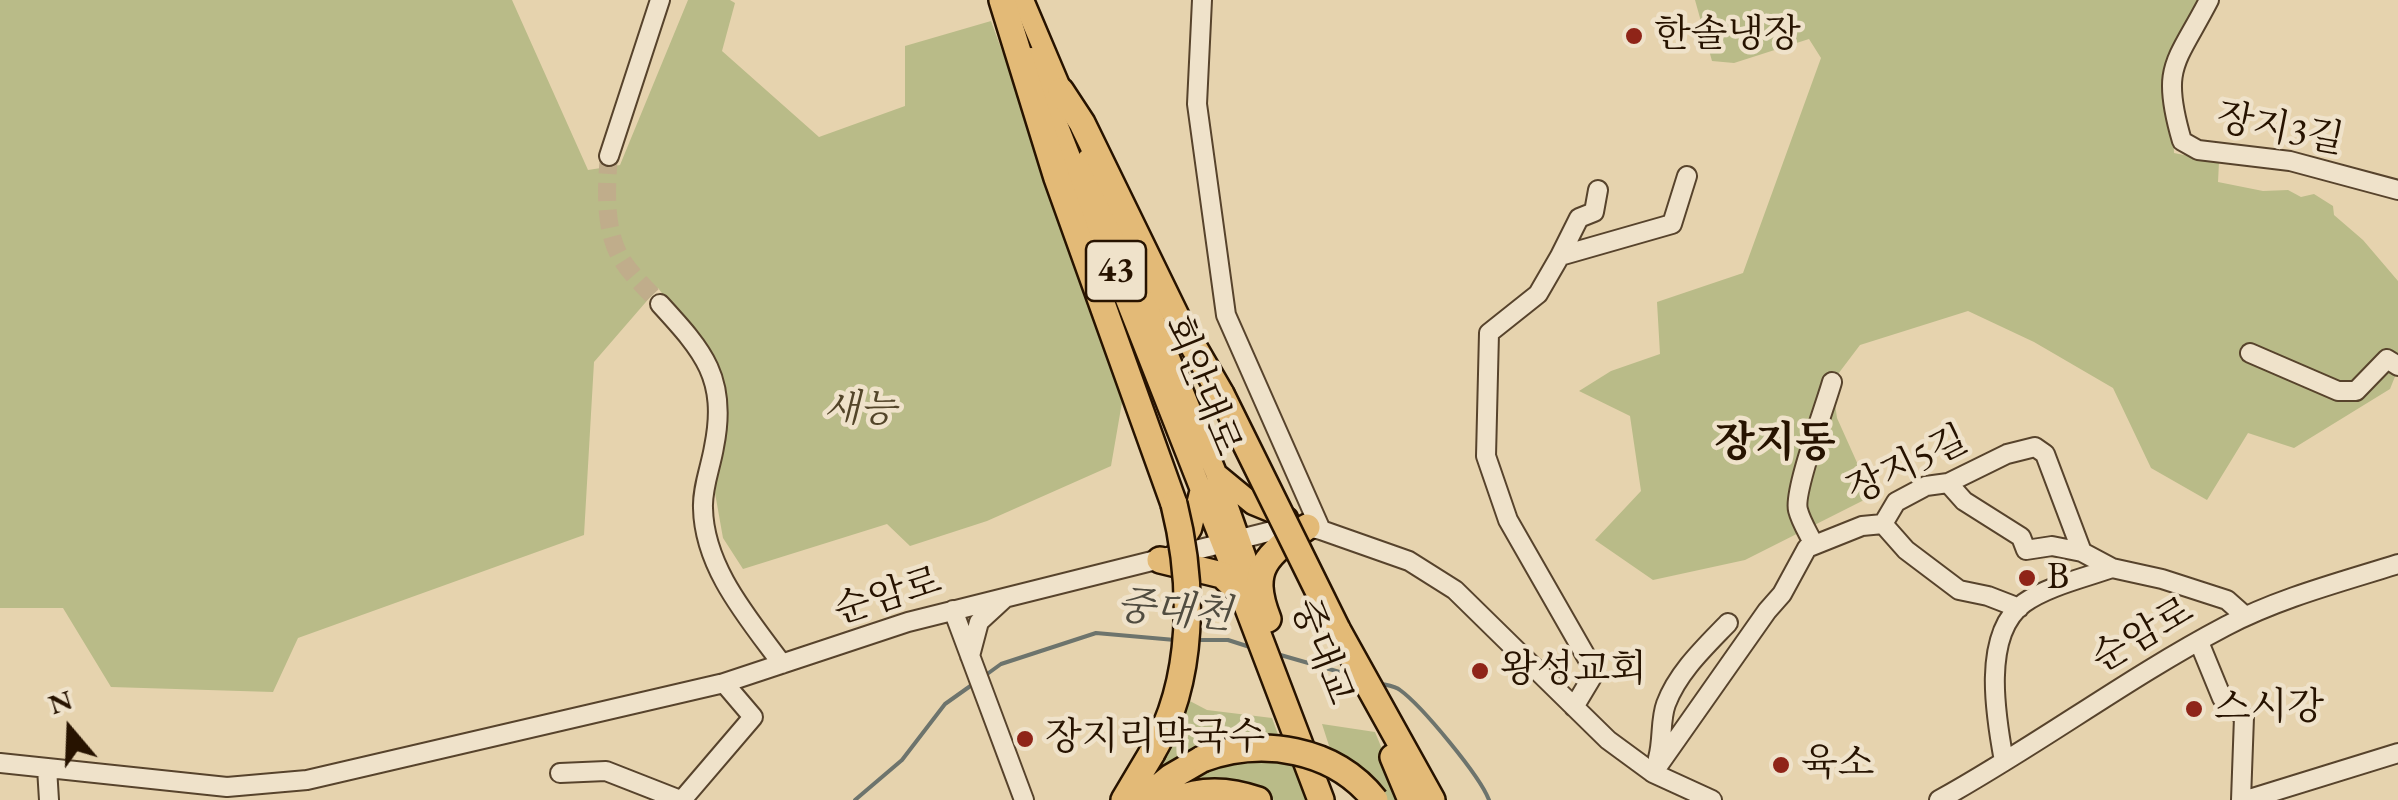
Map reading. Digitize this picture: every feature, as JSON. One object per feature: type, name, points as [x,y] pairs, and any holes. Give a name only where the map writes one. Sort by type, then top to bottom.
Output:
[{"type":"highway","points":[[1005,0],[1056,178],[1174,504],[1183,539],[1188,588],[1184,656],[1172,707],[1152,753],[1124,800]]},
{"type":"highway","points":[[1061,91],[1082,124],[1177,318],[1220,394],[1418,792]]},
{"type":"highway","points":[[1167,557],[1222,574],[1250,594],[1263,563],[1274,550],[1314,528]]},
{"type":"highway","name":"중대교","points":[[1250,594],[1304,736]]},
{"type":"highway","name":"43","points":[[1304,736],[1321,800]]},
{"type":"highway","name":"43","points":[[1304,736],[1339,800]]},
{"type":"highway","points":[[1143,800],[1162,783],[1202,759],[1230,748],[1292,750],[1348,774],[1375,800]]},
{"type":"highway","points":[[1175,800],[1206,791],[1234,792],[1258,800]]},
{"type":"main road","name":"회안대로","points":[[1005,0],[1209,480]]},
{"type":"main road","name":"회안대로","points":[[1024,0],[1250,594]]},
{"type":"main road","points":[[1167,557],[1192,530],[1209,480],[1254,504],[1314,528]]},
{"type":"street","points":[[609,156],[660,0]]},
{"type":"street","points":[[1202,0],[1197,104],[1226,314],[1314,528],[1409,562],[1455,590],[1608,740],[1653,773],[1712,800]]},
{"type":"street","name":"장지3길","points":[[2210,0],[2171,71],[2172,104],[2182,141],[2198,150],[2290,161],[2398,190]]},
{"type":"street","points":[[1560,256],[1672,224],[1686,176]]},
{"type":"street","points":[[1574,707],[1595,672],[1508,520],[1486,456],[1489,334],[1538,294],[1579,218],[1594,212],[1598,190]]},
{"type":"street","points":[[660,304],[699,347],[712,370],[718,394],[719,423],[702,506],[717,565],[737,603],[782,664]]},
{"type":"street","points":[[2250,353],[2338,391],[2356,391],[2387,359],[2398,366]]},
{"type":"street","points":[[1653,773],[1782,594],[1807,548],[1814,545],[1797,507],[1802,473],[1832,382]]},
{"type":"street","name":"장지5길","points":[[1814,545],[1862,526],[1882,524],[1896,502],[1926,486],[1948,483],[2007,454],[2035,448],[2045,454],[2082,552]]},
{"type":"street","points":[[1948,483],[1964,501],[2020,537],[2026,550],[2052,546],[2082,552],[2112,568],[2227,600],[2245,616]]},
{"type":"street","points":[[1882,524],[1906,550],[1959,590],[2019,608]]},
{"type":"street","name":"순암로","points":[[0,763],[228,787],[307,780],[724,683],[908,622],[1009,595],[1230,541],[1314,528]]},
{"type":"street","name":"순암로","points":[[1939,800],[2070,717],[2245,616],[2398,564]]},
{"type":"street","points":[[2004,761],[1993,698],[1999,646],[2010,619],[2019,608],[2060,587],[2112,568]]},
{"type":"street","points":[[970,656],[979,622],[1009,595]]},
{"type":"street","points":[[952,610],[1024,800]]},
{"type":"street","points":[[908,622],[946,630],[970,656]]},
{"type":"street","points":[[1653,773],[1662,744],[1665,706],[1689,665],[1728,623]]},
{"type":"street","points":[[2199,642],[2222,698],[2244,717],[2243,800],[2398,754]]},
{"type":"street","points":[[560,772],[606,772],[681,800],[753,716],[724,683]]},
{"type":"street","points":[[47,768],[48,800]]},
{"type":"green space","name":"새능","points":[[0,0],[512,0],[588,170],[620,165],[688,0],[735,3],[722,51],[819,137],[905,106],[905,46],[991,21],[1125,385],[1111,466],[987,521],[910,546],[887,524],[743,569],[723,538],[715,493],[719,392],[699,342],[658,288],[594,362],[584,535],[298,638],[273,692],[111,687],[63,608],[0,608]]},
{"type":"green space","points":[[1695,0],[2202,0],[2172,104],[2174,153],[2219,162],[2218,182],[2263,191],[2288,190],[2301,197],[2314,194],[2333,206],[2334,215],[2363,240],[2398,281],[2398,369],[2390,389],[2294,448],[2248,433],[2207,500],[2151,468],[2113,388],[2034,342],[1968,311],[1860,345],[1832,382],[1837,418],[1872,496],[1745,560],[1653,580],[1595,540],[1641,491],[1630,416],[1579,391],[1611,371],[1660,354],[1657,302],[1743,273],[1821,58],[1809,39],[1734,63],[1712,61]]},
{"type":"green space","points":[[1186,699],[1207,710],[1272,718],[1280,740],[1145,785]]},
{"type":"green space","points":[[1322,724],[1375,732],[1403,800],[1386,800],[1332,755]]},
{"type":"green space","points":[[1255,756],[1295,761],[1312,800],[1274,800],[1265,793],[1169,784],[1215,762]]},
{"type":"waterway","name":"중대천","points":[[983,677],[1001,664],[1096,633],[1175,640]]},
{"type":"waterway","name":"중대천","points":[[1194,640],[1228,640],[1253,648]]},
{"type":"waterway","name":"중대천","points":[[1277,654],[1350,675]]},
{"type":"waterway","name":"중대천","points":[[855,800],[902,760],[945,704],[976,682]]},
{"type":"waterway","name":"중대천","points":[[1378,683],[1398,689],[1410,698],[1463,759],[1489,800]]},
{"type":"tunnel","points":[[609,156],[608,210],[616,249],[630,272],[660,304]]},
{"type":"place","name":"한솔냉장","points":[[1634,36]]},
{"type":"place","name":"B","points":[[2027,578]]},
{"type":"place","name":"왕성교회","points":[[1480,671]]},
{"type":"place","name":"스시강","points":[[2194,709]]},
{"type":"place","name":"장지리막국수","points":[[1025,739]]},
{"type":"place","name":"육소","points":[[1781,765]]},
{"type":"district","name":"장지동","points":[[1775,445]]}]
